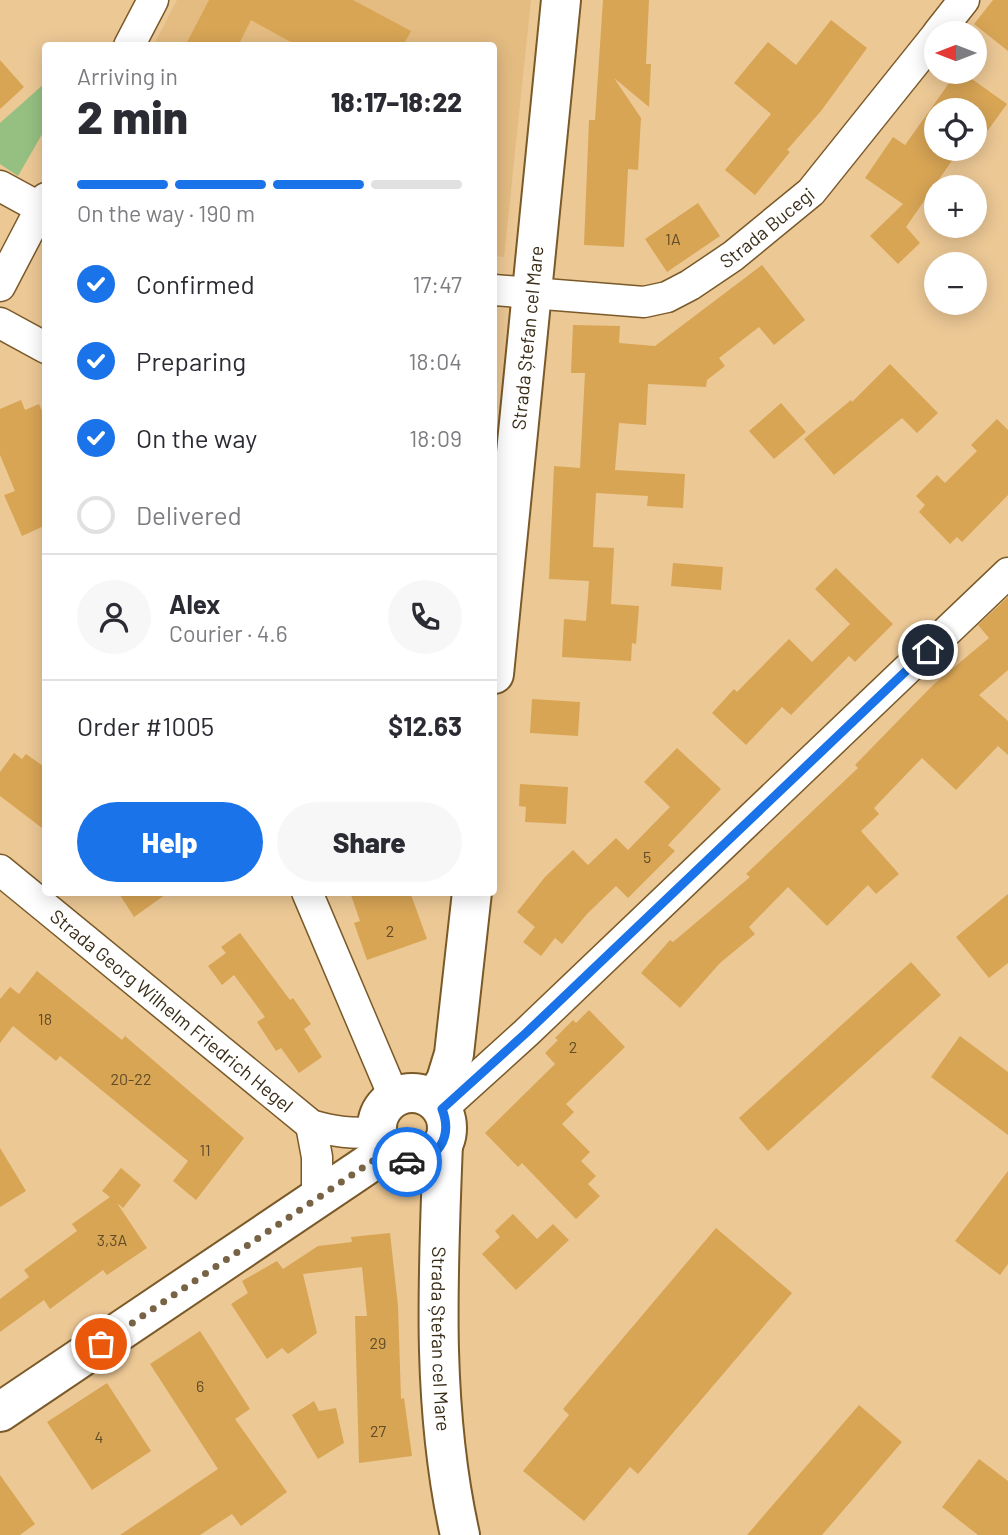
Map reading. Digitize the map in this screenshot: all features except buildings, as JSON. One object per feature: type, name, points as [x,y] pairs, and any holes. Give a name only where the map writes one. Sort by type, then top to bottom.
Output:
[{"type":"main road","name":"Strada Ștefan cel Mare","points":[[497,644],[561,0]]},
{"type":"main road","name":"Strada Ștefan cel Mare","points":[[460,1535],[443,1440],[439,1381],[439,1117],[454,1054],[472,896]]},
{"type":"main road","points":[[414,1093],[424,1095],[439,1117],[428,1159],[417,1162],[395,1159],[382,1142],[380,1112],[394,1097],[414,1093]]},
{"type":"main road","points":[[0,1412],[317,1199],[382,1142]]},
{"type":"street","points":[[131,42],[153,0]]},
{"type":"street","name":"Strada Bucegi","points":[[948,21],[964,0]]},
{"type":"street","name":"Strada Bucegi","points":[[497,290],[644,302],[667,297],[690,285],[733,256],[811,191],[924,51]]},
{"type":"street","points":[[0,186],[42,205]]},
{"type":"street","points":[[0,286],[42,210]]},
{"type":"street","points":[[0,323],[42,346]]},
{"type":"street","points":[[439,1117],[1008,573]]},
{"type":"street","name":"Strada Georg Wilhelm Friedrich Hegel","points":[[0,870],[310,1125],[382,1142]]},
{"type":"street","points":[[309,896],[394,1097]]},
{"type":"street","name":"Strada Georg Wilhelm Friedrich Hegel","points":[[310,1125],[317,1157],[317,1199]]},
{"type":"shaded area","points":[[177,0],[531,0],[504,257],[497,256],[497,42],[155,42]]},
{"type":"green space","points":[[42,86],[42,134],[18,176],[0,164],[0,123]]},
{"type":"way so far","points":[[101,1344],[386,1152],[395,1159],[407,1162]]},
{"type":"route","points":[[407,1162],[428,1159],[437,1152],[446,1132],[442,1109],[526,1033],[928,650]]}]
